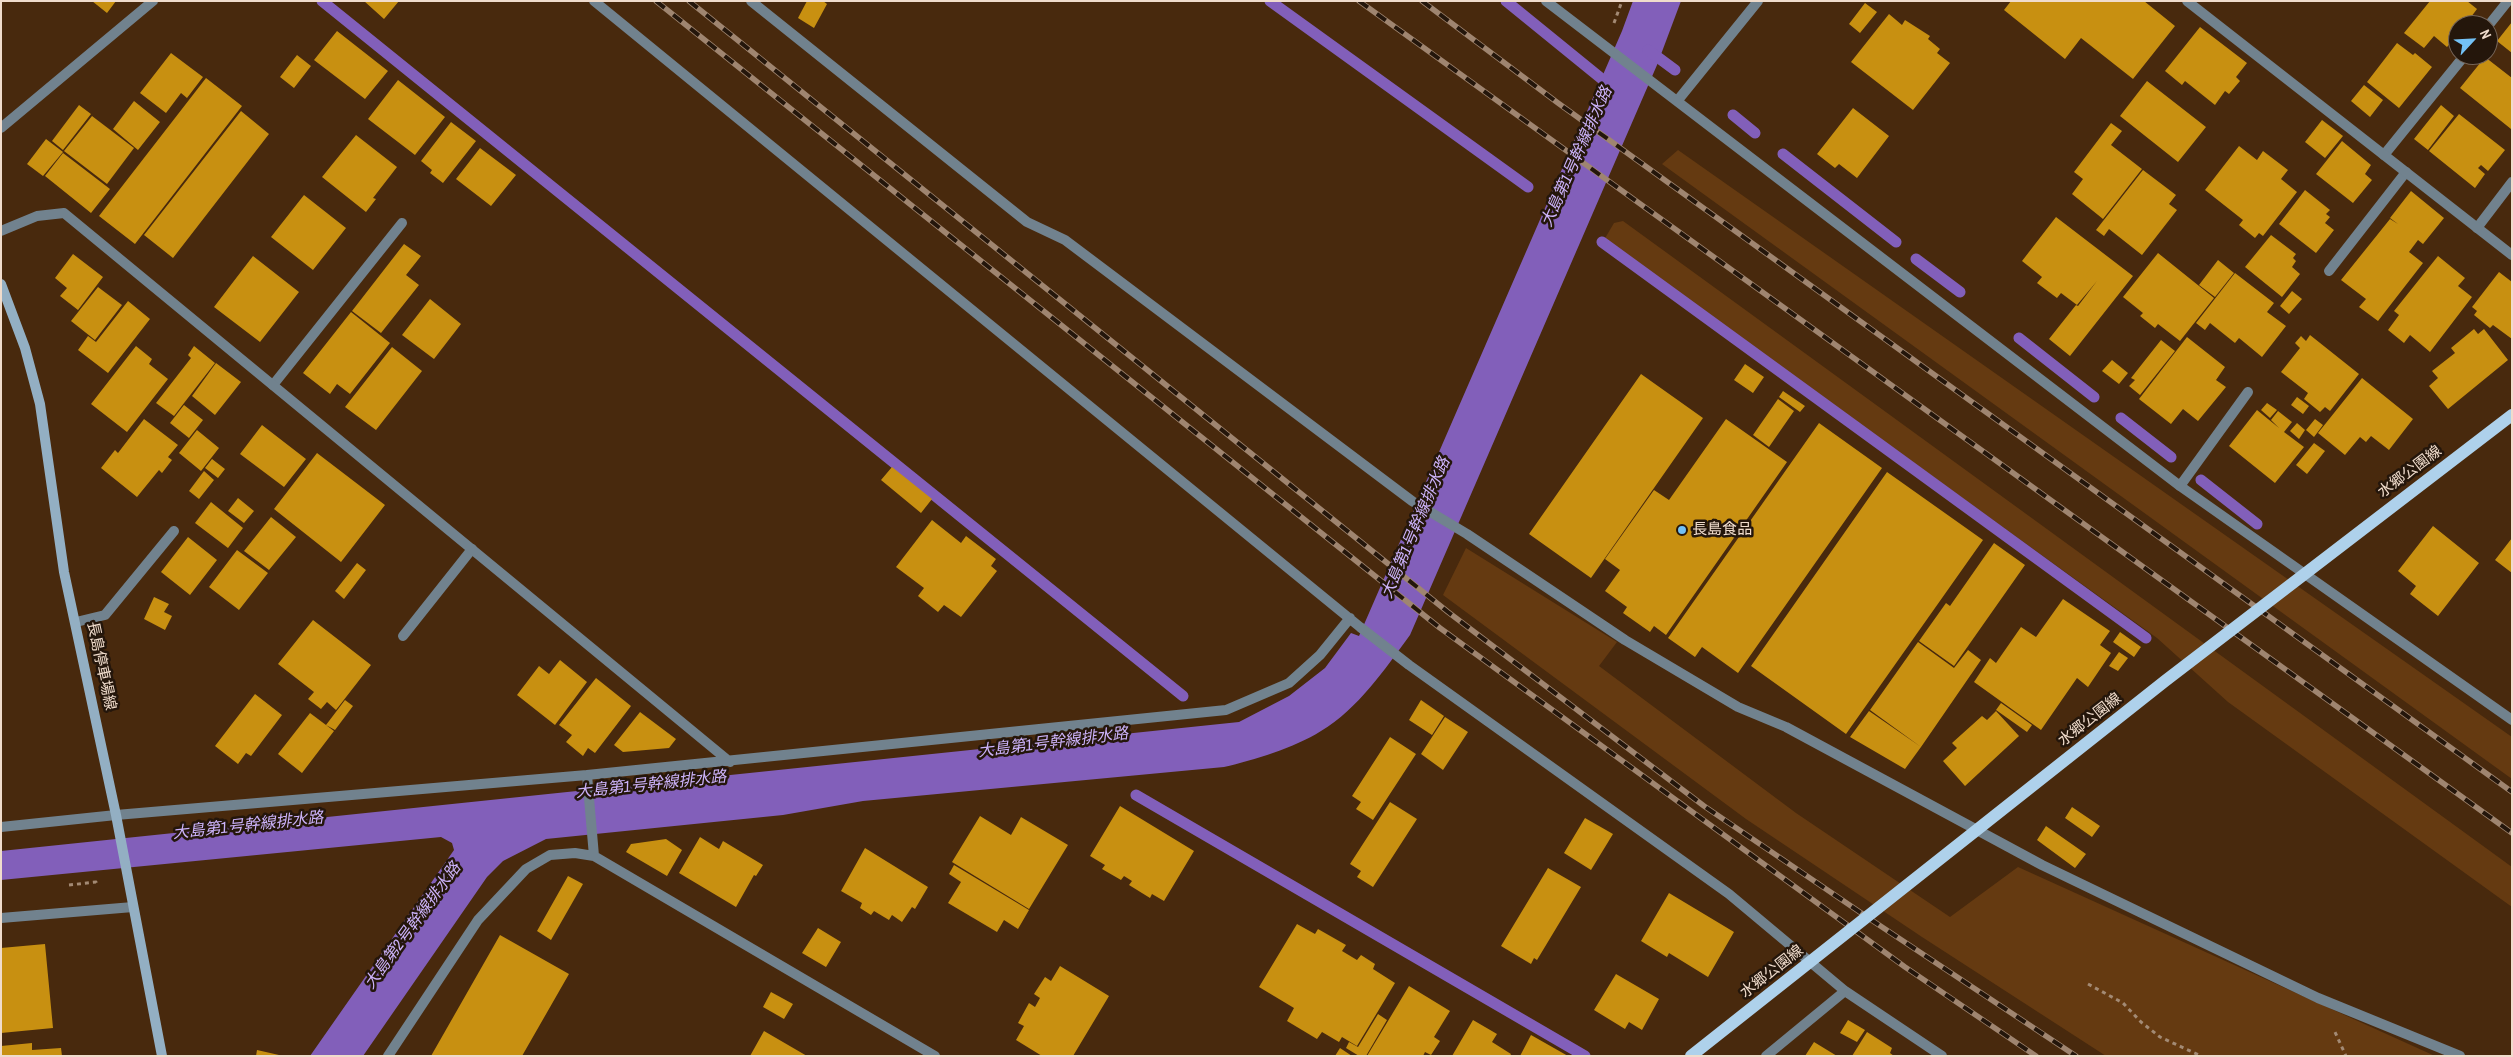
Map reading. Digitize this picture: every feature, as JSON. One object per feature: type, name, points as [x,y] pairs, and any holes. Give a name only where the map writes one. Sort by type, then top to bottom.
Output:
[{"type":"main road","name":"長島停車場線","points":[[1,284],[25,348],[40,404],[64,572],[116,815],[162,1056]]},
{"type":"main road","name":"水郷公園線","points":[[1691,1056],[2165,681],[2512,414]]},
{"type":"street","points":[[1,128],[153,1]]},
{"type":"street","points":[[594,1],[1360,627],[1409,665],[1729,894],[1845,991],[1940,1055]]},
{"type":"street","points":[[751,1],[1027,222],[1065,240],[1412,501],[1466,534],[1624,640],[1738,707],[1786,727],[2042,865],[2318,998],[2460,1056]]},
{"type":"street","points":[[1546,1],[1678,100],[2180,486],[2512,720]]},
{"type":"street","points":[[1678,100],[1758,1]]},
{"type":"street","points":[[2187,1],[2512,255]]},
{"type":"street","points":[[2497,15],[2508,1]]},
{"type":"street","points":[[2384,155],[2457,65]]},
{"type":"street","points":[[2329,271],[2406,172]]},
{"type":"street","points":[[2477,228],[2512,182]]},
{"type":"street","points":[[1,231],[37,216],[64,213],[730,762]]},
{"type":"street","points":[[273,385],[402,223]]},
{"type":"street","points":[[2180,486],[2248,392]]},
{"type":"street","points":[[76,622],[105,615],[174,531]]},
{"type":"street","points":[[403,636],[472,549]]},
{"type":"street","points":[[1,827],[116,815],[588,780],[730,762],[1226,710],[1289,683],[1320,655],[1350,618]]},
{"type":"street","points":[[588,780],[594,856]]},
{"type":"street","points":[[388,1056],[478,920],[526,869],[550,854],[575,853],[594,856],[935,1056]]},
{"type":"street","points":[[1,918],[133,908]]},
{"type":"street","points":[[1766,1056],[1845,991]]},
{"type":"path","points":[[2088,984],[2123,1003],[2141,1022],[2160,1037],[2201,1056]]},
{"type":"shaded area","points":[[1678,150],[2512,737],[2512,779],[1662,164]]},
{"type":"shaded area","points":[[1623,221],[2512,867],[2512,907],[2228,702],[2157,638],[1604,240],[1614,223]]},
{"type":"shaded area","points":[[1466,548],[1617,642],[1599,666],[1796,813],[1950,917],[2018,867],[2435,1056],[2106,1056],[1922,937],[1746,819],[1443,595]]},
{"type":"water","points":[[1633,1],[1681,1],[1657,65],[1410,635],[1381,675],[1347,712],[1321,731],[1299,743],[1274,753],[1224,767],[863,801],[783,815],[546,839],[503,861],[487,877],[363,1056],[310,1056],[454,850],[452,843],[441,837],[1,880],[1,851],[1239,722],[1289,696],[1325,668],[1351,633],[1359,636],[1622,31]]},
{"type":"building","points":[[92,1],[116,1],[107,13]]},
{"type":"building","points":[[364,1],[399,1],[384,19]]},
{"type":"building","points":[[807,1],[823,1],[827,4],[814,28],[798,18]]},
{"type":"building","points":[[2011,1],[2144,1],[2175,26],[2133,79],[2081,38],[2065,59],[2004,10]]},
{"type":"building","points":[[2430,1],[2467,1],[2477,9],[2472,15],[2448,15],[2447,47],[2434,36],[2424,48],[2404,33]]},
{"type":"building","points":[[1865,3],[1877,12],[1860,33],[1849,24]]},
{"type":"building","points":[[1889,14],[1902,25],[1905,20],[1930,36],[1928,39],[1940,49],[1937,53],[1950,63],[1913,110],[1851,62]]},
{"type":"building","points":[[2512,22],[2512,53],[2498,42]]},
{"type":"building","points":[[2200,27],[2247,63],[2236,77],[2240,81],[2229,94],[2225,91],[2215,105],[2185,81],[2182,85],[2165,71]]},
{"type":"building","points":[[337,31],[388,71],[365,99],[314,60]]},
{"type":"building","points":[[2397,43],[2413,55],[2415,53],[2432,67],[2399,108],[2367,82]]},
{"type":"building","points":[[171,53],[203,77],[187,98],[181,93],[166,113],[140,93]]},
{"type":"building","points":[[297,55],[311,66],[294,88],[280,77]]},
{"type":"building","points":[[2479,65],[2495,65],[2512,78],[2511,129],[2460,88]]},
{"type":"building","points":[[206,78],[242,106],[135,244],[99,216]]},
{"type":"building","points":[[398,80],[445,117],[415,155],[368,119]]},
{"type":"building","points":[[2147,81],[2206,127],[2178,162],[2120,116]]},
{"type":"building","points":[[2364,85],[2383,100],[2370,117],[2351,101]]},
{"type":"building","points":[[134,101],[160,122],[138,150],[113,129]]},
{"type":"building","points":[[79,105],[91,114],[63,150],[52,141]]},
{"type":"building","points":[[2441,105],[2454,116],[2428,150],[2414,139]]},
{"type":"building","points":[[1853,108],[1889,136],[1857,178],[1839,164],[1835,168],[1817,154]]},
{"type":"building","points":[[241,111],[269,134],[173,258],[144,235]]},
{"type":"building","points":[[2459,114],[2505,150],[2488,171],[2481,165],[2478,168],[2485,174],[2475,188],[2429,151]]},
{"type":"building","points":[[92,116],[134,148],[107,184],[64,151]]},
{"type":"building","points":[[2322,120],[2343,136],[2325,158],[2305,142]]},
{"type":"building","points":[[451,122],[476,141],[443,183],[430,173],[432,170],[421,161]]},
{"type":"building","points":[[2111,123],[2122,131],[2111,145],[2142,169],[2103,219],[2072,194],[2083,179],[2074,172]]},
{"type":"building","points":[[356,135],[397,167],[373,198],[376,199],[366,212],[322,177]]},
{"type":"building","points":[[46,139],[63,152],[43,176],[27,164]]},
{"type":"building","points":[[2342,141],[2371,165],[2365,174],[2372,180],[2353,203],[2316,174]]},
{"type":"building","points":[[2239,146],[2257,160],[2263,151],[2288,170],[2281,179],[2297,192],[2263,236],[2259,233],[2255,238],[2239,225],[2243,220],[2205,190]]},
{"type":"building","points":[[480,148],[516,175],[491,206],[456,179]]},
{"type":"building","points":[[63,153],[110,189],[91,213],[45,176]]},
{"type":"building","points":[[2143,170],[2176,195],[2169,204],[2177,210],[2142,255],[2109,229],[2104,236],[2096,230]]},
{"type":"building","points":[[2305,190],[2330,210],[2326,214],[2330,217],[2325,223],[2334,230],[2316,253],[2279,224]]},
{"type":"building","points":[[2411,191],[2444,218],[2423,244],[2418,240],[2409,252],[2423,263],[2378,321],[2359,307],[2366,299],[2341,280],[2390,219],[2398,224],[2390,218]]},
{"type":"building","points":[[304,195],[346,228],[313,270],[271,237]]},
{"type":"building","points":[[2056,217],[2133,276],[2070,356],[2049,339],[2097,281],[2077,305],[2061,293],[2057,298],[2037,283],[2042,277],[2022,261]]},
{"type":"building","points":[[2271,235],[2296,254],[2293,258],[2296,261],[2292,267],[2300,274],[2282,297],[2245,267]]},
{"type":"building","points":[[404,244],[421,256],[406,275],[419,285],[381,333],[352,311]]},
{"type":"building","points":[[2158,253],[2214,298],[2180,341],[2158,324],[2155,328],[2140,316],[2143,313],[2123,297]]},
{"type":"building","points":[[73,254],[103,277],[78,310],[60,296],[67,288],[55,278]]},
{"type":"building","points":[[253,256],[299,292],[260,342],[214,307]]},
{"type":"building","points":[[2438,256],[2465,278],[2458,286],[2472,297],[2430,352],[2410,335],[2404,343],[2388,330],[2399,315],[2394,311]]},
{"type":"building","points":[[2218,260],[2234,273],[2215,297],[2199,285]]},
{"type":"building","points":[[2499,272],[2512,282],[2512,339],[2493,325],[2490,328],[2474,315],[2477,311],[2472,307]]},
{"type":"building","points":[[2235,273],[2274,303],[2267,312],[2286,326],[2262,357],[2239,338],[2235,343],[2210,323],[2205,330],[2196,323]]},
{"type":"building","points":[[98,287],[122,305],[95,340],[71,321]]},
{"type":"building","points":[[2292,291],[2302,299],[2289,314],[2280,306]]},
{"type":"building","points":[[430,299],[461,324],[434,359],[402,335]]},
{"type":"building","points":[[128,301],[150,319],[108,373],[78,350],[88,336],[96,342]]},
{"type":"building","points":[[351,312],[390,343],[350,394],[337,384],[330,394],[303,373]]},
{"type":"building","points":[[2474,329],[2478,334],[2484,329],[2508,360],[2448,409],[2429,386],[2438,378],[2432,371],[2455,353],[2451,348]]},
{"type":"building","points":[[2310,335],[2359,374],[2330,411],[2325,407],[2320,412],[2304,399],[2308,393],[2281,372],[2300,348],[2295,343],[2301,336],[2306,341]]},
{"type":"building","points":[[2187,337],[2225,367],[2216,380],[2226,387],[2198,421],[2183,409],[2171,424],[2139,399]]},
{"type":"building","points":[[2161,340],[2175,351],[2140,395],[2129,386],[2135,380],[2131,378]]},
{"type":"building","points":[[136,346],[152,359],[149,364],[168,379],[127,432],[91,404]]},
{"type":"building","points":[[194,346],[215,363],[174,416],[156,403],[191,358],[188,355]]},
{"type":"building","points":[[392,347],[422,371],[376,430],[345,407]]},
{"type":"building","points":[[2112,360],[2128,373],[2119,384],[2102,371]]},
{"type":"building","points":[[216,363],[241,382],[215,415],[192,396]]},
{"type":"building","points":[[1745,364],[1764,377],[1753,393],[1734,380]]},
{"type":"building","points":[[1641,374],[1703,418],[1591,578],[1529,534]]},
{"type":"building","points":[[2362,378],[2413,419],[2389,450],[2371,436],[2366,442],[2360,437],[2345,455],[2318,433]]},
{"type":"building","points":[[1783,391],[1805,406],[1800,412],[1779,397]]},
{"type":"building","points":[[2297,397],[2309,406],[2303,414],[2291,405]]},
{"type":"building","points":[[1778,399],[1794,411],[1769,447],[1753,435]]},
{"type":"building","points":[[2267,403],[2277,410],[2270,418],[2261,410]]},
{"type":"building","points":[[184,405],[203,420],[189,438],[170,423]]},
{"type":"building","points":[[2257,410],[2279,428],[2271,420],[2278,411],[2292,422],[2284,432],[2304,447],[2275,483],[2229,446]]},
{"type":"building","points":[[144,419],[178,445],[168,457],[172,460],[162,473],[159,470],[137,497],[101,468],[115,450],[118,453]]},
{"type":"building","name":"長島食品","points":[[1726,419],[1787,462],[1666,635],[1654,626],[1650,632],[1623,613],[1627,607],[1605,591],[1620,570],[1605,559],[1654,490],[1669,500]]},
{"type":"building","points":[[2315,419],[2323,425],[2314,437],[2306,430]]},
{"type":"building","points":[[1819,423],[1882,468],[1738,673],[1702,647],[1695,657],[1668,638]]},
{"type":"building","points":[[2297,423],[2305,430],[2299,439],[2290,431]]},
{"type":"building","points":[[262,425],[306,459],[284,487],[240,454]]},
{"type":"building","points":[[197,430],[219,448],[201,471],[179,453]]},
{"type":"building","points":[[2314,443],[2325,451],[2307,474],[2296,465]]},
{"type":"building","points":[[317,453],[385,505],[341,562],[274,509]]},
{"type":"building","points":[[212,459],[225,469],[218,478],[205,468]]},
{"type":"building","points":[[892,467],[932,499],[921,513],[881,480]]},
{"type":"building","points":[[204,471],[214,480],[199,499],[189,491]]},
{"type":"building","points":[[1887,472],[1983,540],[1846,734],[1751,666]]},
{"type":"building","points":[[238,498],[254,511],[244,523],[228,511]]},
{"type":"building","points":[[211,502],[243,528],[228,548],[195,523]]},
{"type":"building","points":[[271,517],[296,537],[269,570],[244,551]]},
{"type":"building","points":[[932,520],[961,543],[966,536],[996,559],[991,566],[997,571],[961,617],[944,605],[938,612],[918,596],[924,588],[896,567]]},
{"type":"building","points":[[2433,526],[2479,563],[2438,616],[2410,594],[2416,586],[2398,571]]},
{"type":"building","points":[[188,537],[217,560],[190,595],[161,572]]},
{"type":"building","points":[[2512,538],[2512,573],[2495,560]]},
{"type":"building","points":[[1994,543],[2025,565],[1954,666],[1919,641],[1946,603],[1950,606]]},
{"type":"building","points":[[237,550],[268,573],[239,610],[209,587]]},
{"type":"building","points":[[357,563],[366,570],[344,599],[335,591]]},
{"type":"building","points":[[154,597],[169,604],[164,612],[172,616],[165,630],[144,619]]},
{"type":"building","points":[[2063,599],[2110,631],[2100,645],[2111,653],[2088,687],[2077,678],[2041,730],[1974,682],[1990,658],[1996,663],[2021,627],[2036,637]]},
{"type":"building","points":[[313,620],[371,665],[336,710],[327,702],[321,709],[308,699],[314,692],[278,664]]},
{"type":"building","points":[[2120,632],[2141,647],[2134,657],[2113,642]]},
{"type":"building","points":[[1918,642],[1954,668],[1968,650],[1981,660],[1921,747],[1870,710]]},
{"type":"building","points":[[2119,652],[2128,658],[2118,671],[2109,666]]},
{"type":"building","points":[[560,660],[587,682],[555,725],[517,695],[539,666],[549,674]]},
{"type":"building","points":[[596,678],[631,706],[595,753],[588,748],[583,756],[566,742],[572,735],[559,725]]},
{"type":"building","points":[[255,694],[282,715],[251,756],[246,753],[238,764],[215,746]]},
{"type":"building","points":[[345,700],[353,706],[335,730],[326,725]]},
{"type":"building","points":[[1421,700],[1444,716],[1432,735],[1409,720]]},
{"type":"building","points":[[2001,703],[2032,725],[2027,732],[1996,710]]},
{"type":"building","points":[[1869,711],[1921,747],[1905,769],[1850,737]]},
{"type":"building","points":[[1996,711],[2019,736],[1965,786],[1943,761],[1957,748],[1952,743],[1982,716],[1987,720]]},
{"type":"building","points":[[640,712],[676,739],[669,748],[623,752],[614,745]]},
{"type":"building","points":[[310,713],[334,731],[302,773],[278,754]]},
{"type":"building","points":[[1445,717],[1468,732],[1443,770],[1421,754]]},
{"type":"building","points":[[1390,737],[1416,754],[1373,820],[1356,809],[1361,802],[1352,796]]},
{"type":"building","points":[[1390,802],[1417,819],[1373,887],[1357,877],[1361,871],[1350,864]]},
{"type":"building","points":[[1120,806],[1194,851],[1164,901],[1152,894],[1150,898],[1129,885],[1132,881],[1124,876],[1121,880],[1102,869],[1105,865],[1090,856]]},
{"type":"building","points":[[2072,807],[2100,826],[2092,837],[2065,818]]},
{"type":"building","points":[[980,816],[1011,835],[1021,817],[1068,845],[1029,909],[952,862]]},
{"type":"building","points":[[1585,818],[1613,834],[1591,870],[1564,853]]},
{"type":"building","points":[[2046,826],[2086,854],[2075,868],[2037,840]]},
{"type":"building","points":[[700,837],[719,849],[723,841],[763,865],[756,876],[754,875],[736,907],[679,873]]},
{"type":"building","points":[[666,839],[682,850],[667,876],[626,852],[631,844]]},
{"type":"building","points":[[865,848],[928,887],[915,909],[912,907],[902,922],[892,915],[889,920],[874,911],[871,915],[860,908],[862,903],[841,891]]},
{"type":"building","points":[[954,865],[1029,910],[1018,929],[1004,920],[997,932],[948,903],[961,882],[949,874]]},
{"type":"building","points":[[1548,868],[1581,887],[1537,960],[1534,958],[1531,964],[1501,946]]},
{"type":"building","points":[[568,876],[583,884],[551,940],[537,931]]},
{"type":"building","points":[[1669,893],[1734,932],[1708,977],[1669,953],[1667,957],[1641,941]]},
{"type":"building","points":[[1297,924],[1315,934],[1318,929],[1346,945],[1342,951],[1357,960],[1361,955],[1375,964],[1373,969],[1395,983],[1357,1046],[1342,1037],[1339,1042],[1322,1032],[1317,1039],[1287,1021],[1294,1008],[1259,987]]},
{"type":"building","points":[[818,928],[841,942],[826,967],[802,953]]},
{"type":"building","points":[[500,935],[569,974],[522,1056],[431,1056]]},
{"type":"building","points":[[45,944],[53,1028],[1,1033],[1,948]]},
{"type":"building","points":[[1060,966],[1109,996],[1073,1056],[1042,1056],[1016,1040],[1024,1026],[1018,1023],[1029,1003],[1035,1007],[1040,998],[1034,994],[1045,977],[1051,981]]},
{"type":"building","points":[[1616,974],[1659,999],[1642,1030],[1629,1022],[1625,1029],[1594,1010]]},
{"type":"building","points":[[1409,986],[1450,1011],[1434,1037],[1440,1041],[1431,1055],[1425,1052],[1423,1056],[1367,1056]]},
{"type":"building","points":[[771,992],[793,1004],[784,1019],[763,1007]]},
{"type":"building","points":[[1378,1014],[1387,1020],[1366,1056],[1359,1056],[1346,1048],[1349,1042],[1358,1047]]},
{"type":"building","points":[[1473,1020],[1497,1034],[1492,1042],[1511,1054],[1510,1056],[1452,1056]]},
{"type":"building","points":[[1848,1020],[1865,1030],[1857,1042],[1840,1033]]},
{"type":"building","points":[[764,1031],[807,1056],[750,1056]]},
{"type":"building","points":[[1867,1032],[1892,1048],[1890,1053],[1894,1056],[1852,1056]]},
{"type":"building","points":[[1531,1035],[1568,1056],[1520,1056]]},
{"type":"building","points":[[1814,1042],[1837,1056],[1805,1056]]},
{"type":"building","points":[[32,1043],[32,1050],[61,1048],[62,1056],[1,1056],[1,1046]]},
{"type":"building","points":[[1340,1048],[1352,1056],[1335,1056]]},
{"type":"building","points":[[257,1050],[279,1055],[279,1056],[256,1056]]},
{"type":"waterway","points":[[322,1],[1183,696]]},
{"type":"waterway","points":[[1270,1],[1528,187]]},
{"type":"waterway","name":"大島第1号幹線排水路","points":[[1506,1],[1613,88]]},
{"type":"waterway","points":[[1648,50],[1675,70]]},
{"type":"waterway","points":[[1733,115],[1755,133]]},
{"type":"waterway","points":[[1783,154],[1896,242]]},
{"type":"waterway","points":[[1602,242],[2146,638]]},
{"type":"waterway","points":[[1916,259],[1960,292]]},
{"type":"waterway","points":[[2019,338],[2094,397]]},
{"type":"waterway","points":[[2121,418],[2171,457]]},
{"type":"waterway","points":[[2201,480],[2257,524]]},
{"type":"waterway","points":[[1136,795],[1585,1056]]},
{"type":"railway","points":[[656,1],[1440,628],[1905,967],[2036,1056]]},
{"type":"railway","points":[[689,1],[1448,612],[1704,806],[2076,1056]]},
{"type":"railway","points":[[1359,1],[2512,833]]},
{"type":"railway","points":[[1422,1],[1558,103],[2512,792]]},
{"type":"place","name":"長島食品","points":[[1682,530]]},
{"type":"water label","name":"大島第2号幹線排水路","points":[[413,926]]}]
